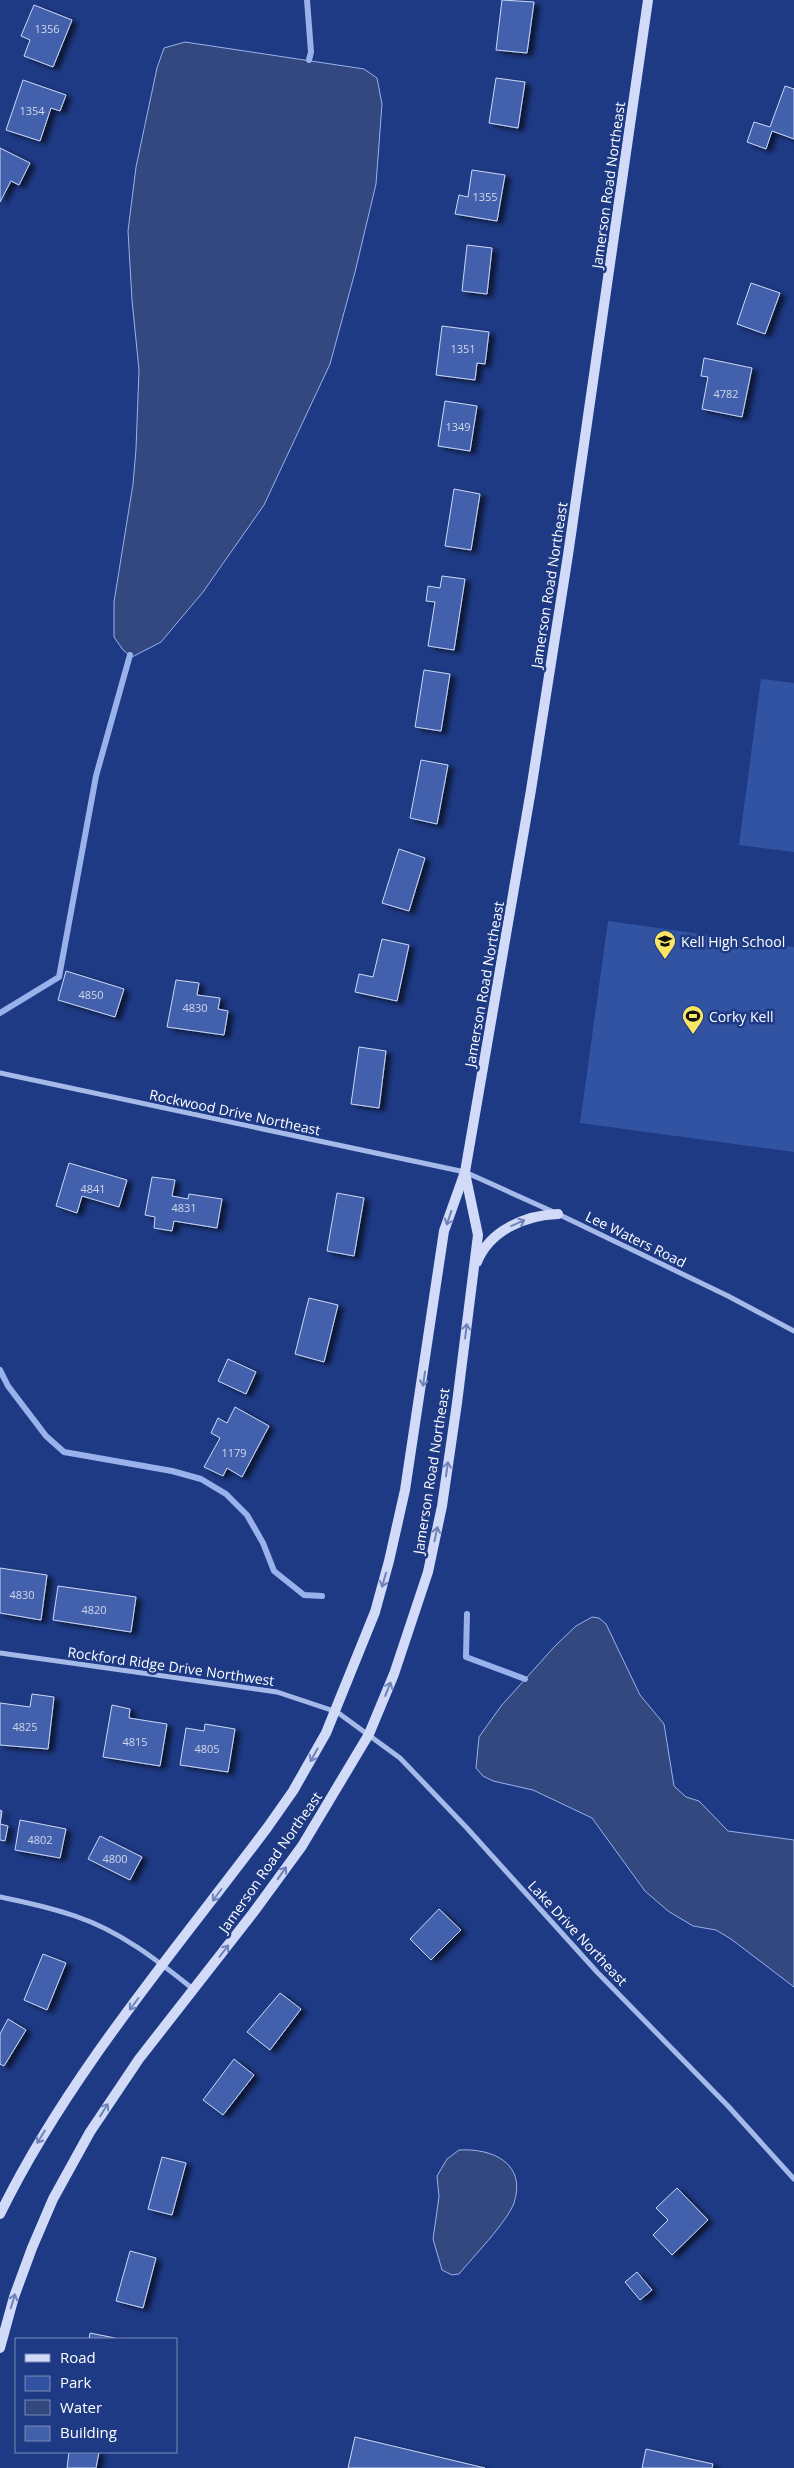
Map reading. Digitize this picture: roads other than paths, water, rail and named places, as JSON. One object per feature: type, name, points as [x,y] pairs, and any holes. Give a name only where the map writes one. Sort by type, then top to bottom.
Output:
[{"type":"street","name":"Jamerson Road Northeast","points":[[0,2214],[54,2115],[163,1965],[267,1828],[311,1761],[337,1712],[375,1612],[400,1516],[423,1383],[444,1231],[465,1172],[531,790],[565,574],[648,0]]},
{"type":"street","name":"Rockwood Drive Northeast","points":[[0,1073],[465,1172]]},
{"type":"street","name":"Jamerson Road Northeast","points":[[0,2348],[14,2297],[32,2248],[71,2166],[113,2094],[302,1846],[369,1734],[409,1634],[428,1572],[442,1506],[474,1270],[478,1235],[465,1172]]},
{"type":"street","name":"Lee Waters Road","points":[[465,1172],[558,1214],[728,1296],[794,1331]]},
{"type":"street","points":[[474,1270],[487,1245],[510,1226],[536,1216],[558,1214]]},
{"type":"street","name":"Rockford Ridge Drive Northwest","points":[[0,1653],[277,1692],[337,1712]]},
{"type":"street","name":"Lake Drive Northeast","points":[[337,1712],[400,1758],[466,1827],[597,1972],[728,2106],[794,2179]]},
{"type":"street","points":[[0,1897],[76,1916],[122,1938],[163,1965],[194,1989]]},
{"type":"water","points":[[185,42],[364,69],[377,78],[382,104],[376,184],[330,364],[264,505],[203,592],[161,642],[132,657],[123,650],[114,637],[114,602],[133,484],[139,370],[128,231],[136,167],[157,68],[164,48]]},
{"type":"water","points":[[592,1617],[599,1618],[606,1624],[640,1695],[664,1724],[674,1786],[686,1797],[699,1801],[728,1831],[794,1840],[794,1987],[731,1939],[716,1930],[693,1926],[668,1911],[645,1891],[592,1818],[533,1790],[493,1781],[483,1776],[476,1768],[479,1737],[501,1706],[555,1646],[576,1626]]},
{"type":"water","points":[[459,2150],[483,2152],[494,2155],[504,2161],[511,2168],[516,2178],[517,2189],[514,2203],[504,2220],[459,2274],[452,2275],[442,2270],[433,2239],[439,2197],[437,2176],[447,2159]]},
{"type":"waterway","points":[[307,0],[311,52],[309,60]]},
{"type":"waterway","points":[[0,1013],[59,977],[96,776],[130,655]]},
{"type":"waterway","points":[[0,1370],[8,1386],[46,1436],[64,1452],[172,1471],[201,1479],[226,1494],[247,1515],[263,1543],[274,1571],[304,1595],[322,1596]]},
{"type":"waterway","points":[[467,1614],[466,1657],[525,1679]]},
{"type":"place","name":"Kell High School","points":[[665,960]]},
{"type":"place","name":"Corky Kell","points":[[693,1035]]}]
